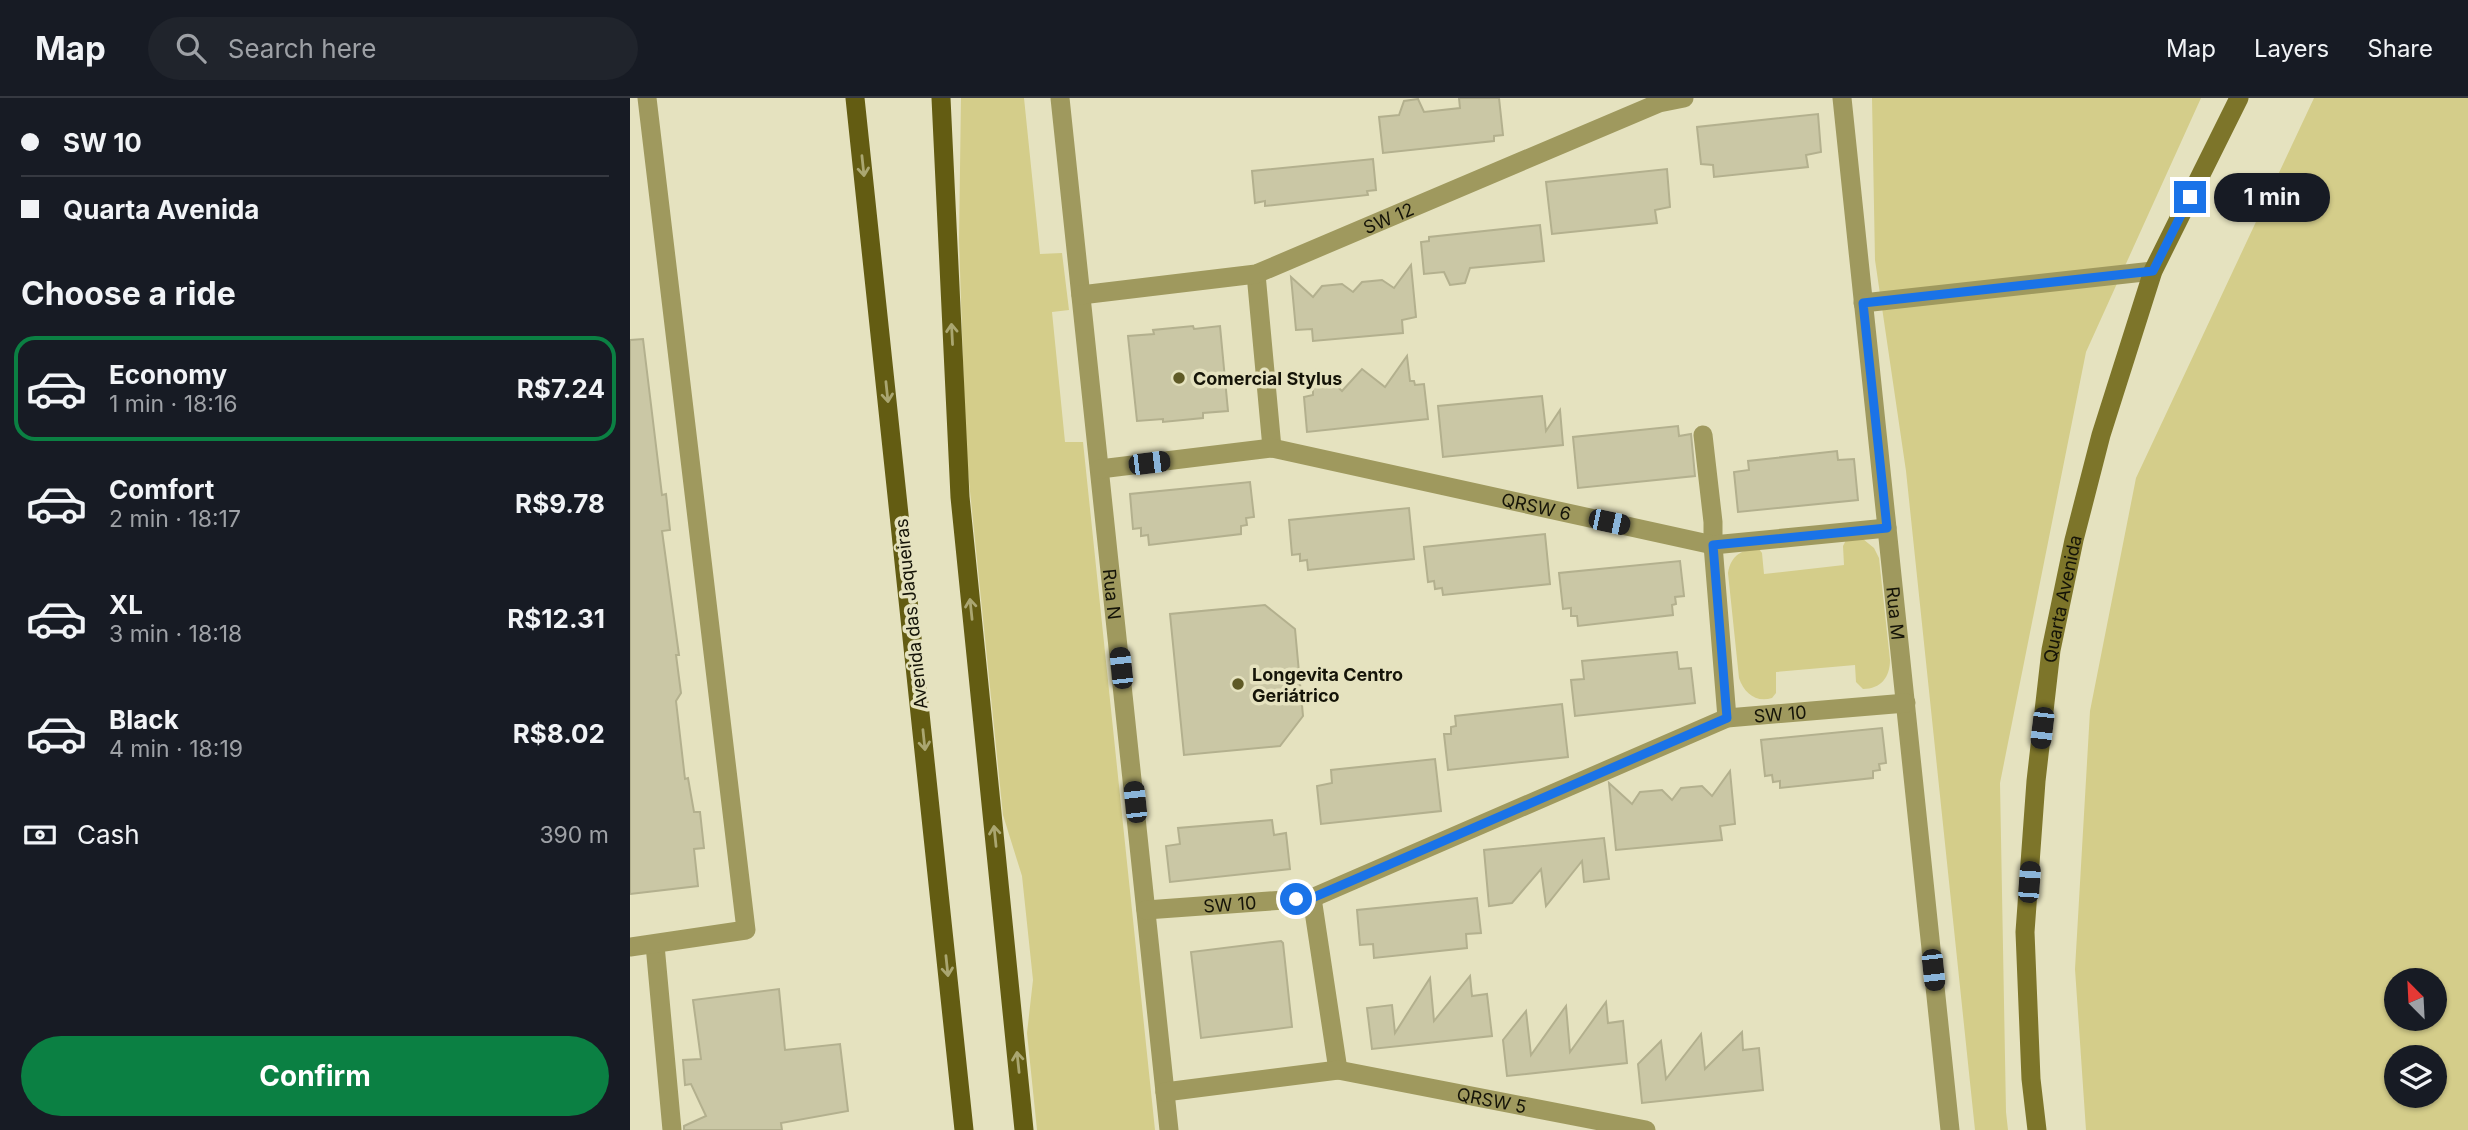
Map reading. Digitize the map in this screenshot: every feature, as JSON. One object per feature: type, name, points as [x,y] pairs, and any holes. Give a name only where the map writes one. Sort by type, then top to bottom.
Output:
[{"type":"main road","name":"Avenida das Jaqueiras","points":[[855,98],[964,1130]]},
{"type":"main road","points":[[941,98],[960,497],[1024,1130]]},
{"type":"main road","name":"Quarta Avenida","points":[[2037,1130],[2031,1079],[2025,932],[2036,780],[2051,650],[2074,540],[2101,435],[2153,271],[2239,98]]},
{"type":"street","points":[[630,947],[746,930],[647,98]]},
{"type":"street","name":"Rua N","points":[[1060,98],[1170,1130]]},
{"type":"street","name":"SW 12","points":[[1081,295],[1256,274],[1659,100],[1684,98]]},
{"type":"street","name":"Rua M","points":[[1842,98],[1950,1130]]},
{"type":"street","points":[[1863,303],[2153,271]]},
{"type":"street","points":[[1256,274],[1272,448]]},
{"type":"street","points":[[1703,435],[1713,522],[1727,718]]},
{"type":"street","name":"QRSW 6","points":[[1100,469],[1272,448],[1713,545],[1887,528]]},
{"type":"street","name":"SW 10","points":[[1146,909],[1312,898],[1727,718],[1906,703]]},
{"type":"street","points":[[1312,898],[1338,1070]]},
{"type":"street","points":[[656,944],[672,1130]]},
{"type":"street","name":"QRSW 5","points":[[1166,1092],[1338,1070],[1646,1130]]},
{"type":"shaded area","points":[[961,98],[1024,98],[1040,254],[1062,253],[1069,310],[1052,312],[1065,442],[1083,442],[1155,1130],[1037,1130],[1027,1033],[1033,980],[1022,876],[1003,815],[966,452],[959,240]]},
{"type":"shaded area","points":[[1872,98],[2201,98],[2086,352],[2000,783],[2008,1130],[1975,1130],[1906,471],[1875,260]]},
{"type":"shaded area","points":[[2314,98],[2468,98],[2468,1130],[2086,1130],[2075,969],[2090,711],[2136,478]]},
{"type":"shaded area","points":[[1863,539],[1874,548],[1879,558],[1890,660],[1886,677],[1875,687],[1863,689],[1856,682],[1855,665],[1776,672],[1776,693],[1772,698],[1751,696],[1739,678],[1728,573],[1735,557],[1747,550],[1759,549],[1762,553],[1764,574],[1844,565],[1843,546],[1846,540]]},
{"type":"building","points":[[1459,98],[1499,98],[1503,135],[1494,136],[1494,141],[1383,153],[1379,117],[1399,115],[1404,101],[1418,99],[1424,112],[1460,108]]},
{"type":"building","points":[[1818,114],[1821,152],[1806,155],[1808,167],[1714,177],[1713,165],[1701,164],[1697,127]]},
{"type":"building","points":[[1373,159],[1376,190],[1367,191],[1368,195],[1265,206],[1265,201],[1255,203],[1252,171]]},
{"type":"building","points":[[1667,169],[1670,207],[1655,210],[1657,223],[1552,234],[1546,182]]},
{"type":"building","points":[[1540,225],[1544,261],[1470,268],[1465,283],[1450,285],[1444,272],[1424,274],[1421,242],[1429,241],[1429,237]]},
{"type":"building","points":[[1411,265],[1416,317],[1402,320],[1403,333],[1313,341],[1312,329],[1296,330],[1291,277],[1313,297],[1322,286],[1342,284],[1353,292],[1362,282],[1382,280],[1394,288]]},
{"type":"building","name":"Comercial Stylus","points":[[1193,326],[1194,329],[1220,326],[1228,411],[1203,413],[1203,418],[1163,422],[1163,419],[1137,421],[1128,336],[1154,334],[1153,330]]},
{"type":"building","points":[[643,339],[662,495],[666,494],[670,530],[662,531],[679,655],[676,655],[681,693],[676,701],[685,779],[688,778],[694,812],[700,812],[704,848],[694,849],[698,886],[630,894],[630,340]]},
{"type":"building","points":[[1407,356],[1410,381],[1414,381],[1415,385],[1424,384],[1428,419],[1307,432],[1304,397],[1313,395],[1313,385],[1322,372],[1342,391],[1362,369],[1385,387]]},
{"type":"building","points":[[1542,396],[1546,431],[1560,410],[1563,445],[1443,457],[1438,406]]},
{"type":"building","points":[[1678,426],[1679,436],[1691,434],[1695,476],[1578,488],[1573,437]]},
{"type":"building","points":[[1837,451],[1838,460],[1854,459],[1858,500],[1738,512],[1734,472],[1749,470],[1748,461]]},
{"type":"building","points":[[1250,482],[1254,517],[1246,518],[1247,525],[1241,526],[1241,534],[1149,545],[1148,535],[1141,536],[1141,528],[1133,529],[1130,494]]},
{"type":"building","points":[[1409,508],[1414,559],[1308,570],[1307,560],[1300,561],[1300,554],[1292,555],[1289,520]]},
{"type":"building","points":[[1545,534],[1550,584],[1443,595],[1442,588],[1435,589],[1434,581],[1428,582],[1424,547]]},
{"type":"building","points":[[1680,561],[1684,596],[1675,597],[1673,615],[1578,626],[1577,616],[1571,616],[1571,608],[1563,609],[1559,573]]},
{"type":"building","name":"Longevita Centro Geriátrico","points":[[1265,605],[1295,629],[1303,716],[1280,746],[1184,755],[1170,614]]},
{"type":"building","points":[[1677,652],[1679,669],[1691,668],[1695,703],[1575,716],[1571,680],[1584,679],[1582,661]]},
{"type":"building","points":[[1562,704],[1568,757],[1448,770],[1444,734],[1451,734],[1451,727],[1456,726],[1455,716]]},
{"type":"building","points":[[1882,728],[1886,763],[1879,764],[1880,770],[1873,771],[1873,778],[1780,788],[1780,781],[1773,782],[1772,775],[1765,776],[1761,740]]},
{"type":"building","points":[[1435,759],[1441,811],[1321,824],[1317,786],[1332,783],[1331,770]]},
{"type":"building","points":[[1730,771],[1735,824],[1720,826],[1722,840],[1616,850],[1609,783],[1632,804],[1640,792],[1662,790],[1672,800],[1681,788],[1702,786],[1712,796]]},
{"type":"building","points":[[1272,820],[1274,835],[1286,833],[1290,869],[1170,882],[1166,846],[1180,844],[1178,828]]},
{"type":"building","points":[[1604,838],[1609,879],[1584,882],[1582,861],[1546,906],[1541,869],[1512,903],[1489,906],[1484,850]]},
{"type":"building","points":[[1477,898],[1481,933],[1466,934],[1467,948],[1374,958],[1373,944],[1360,945],[1357,910]]},
{"type":"building","points":[[1281,941],[1292,1027],[1201,1038],[1191,952]]},
{"type":"building","points":[[1470,976],[1472,996],[1487,994],[1492,1036],[1372,1049],[1367,1008],[1392,1005],[1395,1033],[1430,978],[1434,1021]]},
{"type":"building","points":[[779,989],[785,1050],[840,1044],[848,1111],[781,1123],[782,1130],[684,1130],[684,1126],[706,1116],[691,1084],[685,1085],[683,1060],[701,1059],[693,1000]]},
{"type":"building","points":[[1606,1002],[1608,1023],[1623,1021],[1627,1063],[1507,1076],[1503,1040],[1526,1011],[1531,1055],[1566,1006],[1570,1052]]},
{"type":"building","points":[[1742,1032],[1743,1050],[1759,1048],[1763,1090],[1642,1103],[1638,1064],[1661,1041],[1666,1079],[1701,1034],[1705,1069]]},
{"type":"place","name":"Comercial Stylus","points":[[1179,378]]},
{"type":"place","name":"Longevita Centro Geriátrico","points":[[1238,684]]},
{"type":"route","points":[[1296,899],[1312,898],[1727,718],[1713,545],[1887,528],[1863,303],[2153,271],[2190,197]]}]
